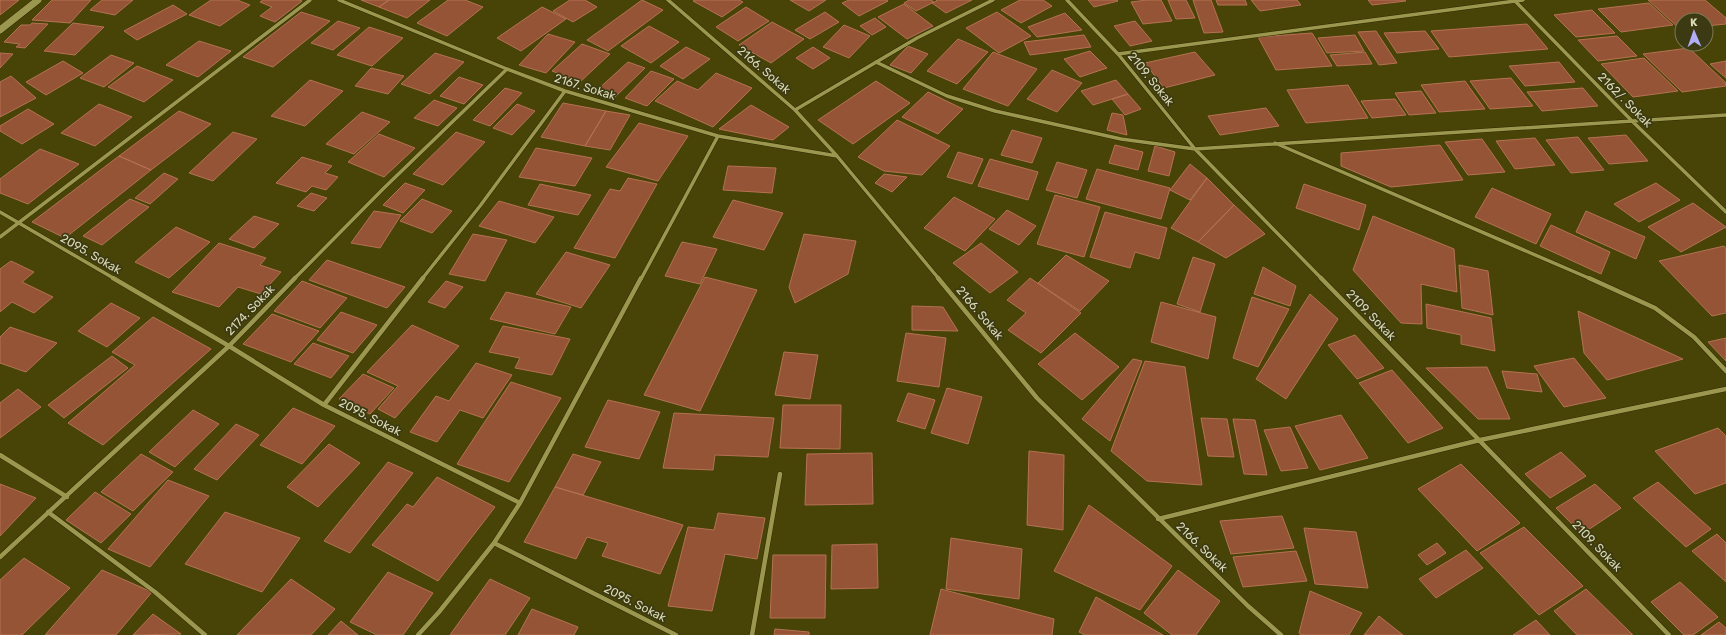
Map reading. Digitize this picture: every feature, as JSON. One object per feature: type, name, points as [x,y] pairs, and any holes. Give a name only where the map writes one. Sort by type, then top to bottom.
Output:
[{"type":"main road","points":[[0,30],[38,0]]},
{"type":"street","points":[[0,237],[19,224],[310,0]]},
{"type":"street","name":"2167. Sokak","points":[[339,0],[508,70],[565,91],[718,136],[837,156]]},
{"type":"street","name":"2166. Sokak","points":[[668,0],[794,110],[837,156],[1037,398],[1158,519],[1248,606],[1281,635]]},
{"type":"street","points":[[794,110],[876,62],[971,10],[993,0]]},
{"type":"street","name":"2109. Sokak","points":[[1067,0],[1118,54],[1195,149],[1669,635]]},
{"type":"street","points":[[1118,54],[1523,0]]},
{"type":"street","name":"2162/. Sokak","points":[[1514,1],[1632,121],[1726,212]]},
{"type":"street","points":[[876,62],[947,96],[995,112],[1122,139],[1195,149],[1272,142],[1726,115]]},
{"type":"street","name":"2174. Sokak","points":[[0,557],[48,512],[67,497],[229,346],[383,190],[508,70]]},
{"type":"street","points":[[324,405],[480,206],[565,91]]},
{"type":"street","points":[[418,635],[439,612],[494,543],[520,503],[718,136]]},
{"type":"street","points":[[1272,142],[1655,308],[1694,337],[1726,371]]},
{"type":"street","name":"2095. Sokak","points":[[0,212],[229,346],[324,405],[520,503]]},
{"type":"street","points":[[1158,519],[1480,440],[1726,389]]},
{"type":"street","points":[[0,454],[67,497]]},
{"type":"street","points":[[752,635],[780,474]]},
{"type":"street","points":[[48,512],[155,592],[205,635]]},
{"type":"street","name":"2095. Sokak","points":[[494,543],[676,635]]},
{"type":"building","points":[[0,0],[19,0],[0,15]]},
{"type":"building","points":[[52,0],[91,0],[70,23],[32,20]]},
{"type":"building","points":[[102,0],[133,0],[115,15],[90,10]]},
{"type":"building","points":[[211,0],[237,0],[250,5],[220,26],[189,15]]},
{"type":"building","points":[[263,0],[302,1],[275,22],[260,16],[272,7],[260,2]]},
{"type":"building","points":[[361,0],[389,0],[379,7]]},
{"type":"building","points":[[389,0],[430,0],[407,18],[379,7]]},
{"type":"building","points":[[448,0],[465,0],[483,7],[447,36],[417,23]]},
{"type":"building","points":[[570,0],[585,0],[597,7],[573,22],[553,11]]},
{"type":"building","points":[[642,0],[663,10],[608,51],[587,40]]},
{"type":"building","points":[[739,0],[743,2],[722,17],[693,1]]},
{"type":"building","points":[[790,0],[826,0],[809,11]]},
{"type":"building","points":[[849,0],[888,1],[859,16],[842,3]]},
{"type":"building","points":[[909,0],[931,0],[934,2],[916,11],[904,3]]},
{"type":"building","points":[[936,0],[972,0],[946,13],[932,3],[937,1]]},
{"type":"building","points":[[1020,0],[1043,0],[1052,6],[1021,23],[1001,10]]},
{"type":"building","points":[[1088,0],[1117,0],[1118,1],[1094,7]]},
{"type":"building","points":[[1161,0],[1172,21],[1143,24],[1131,2]]},
{"type":"building","points":[[1168,0],[1186,0],[1195,18],[1176,19]]},
{"type":"building","points":[[1193,0],[1211,0],[1223,32],[1204,33]]},
{"type":"building","points":[[1216,0],[1245,0],[1247,5],[1218,5]]},
{"type":"building","points":[[1251,0],[1297,0],[1301,5],[1260,11]]},
{"type":"building","points":[[1368,0],[1405,0],[1406,1],[1372,5]]},
{"type":"building","points":[[1648,0],[1705,0],[1726,18],[1726,24],[1714,25],[1714,12],[1674,12],[1674,24]]},
{"type":"building","points":[[1649,3],[1673,25],[1621,32],[1598,9]]},
{"type":"building","points":[[904,4],[933,26],[907,39],[878,17]]},
{"type":"building","points":[[173,5],[187,14],[137,40],[124,31]]},
{"type":"building","points":[[542,7],[566,19],[521,51],[497,38]]},
{"type":"building","points":[[746,7],[769,21],[738,41],[716,27]]},
{"type":"building","points":[[1592,10],[1615,33],[1576,37],[1554,15]]},
{"type":"building","points":[[301,12],[330,21],[273,67],[243,57]]},
{"type":"building","points":[[825,12],[839,22],[810,39],[795,30]]},
{"type":"building","points":[[997,12],[1031,36],[999,53],[966,28]]},
{"type":"building","points":[[1065,13],[1082,30],[1037,37],[1028,27]]},
{"type":"building","points":[[875,18],[886,27],[872,35],[860,26]]},
{"type":"building","points":[[338,21],[360,28],[333,50],[311,43]]},
{"type":"building","points":[[1135,21],[1152,41],[1130,46],[1114,26]]},
{"type":"building","points":[[772,22],[804,39],[771,63],[739,45]]},
{"type":"building","points":[[32,23],[48,24],[25,48],[16,47],[20,44],[4,42],[21,25],[30,25]]},
{"type":"building","points":[[73,23],[104,27],[75,55],[44,51]]},
{"type":"building","points":[[1527,24],[1548,49],[1449,57],[1431,31]]},
{"type":"building","points":[[844,25],[870,36],[849,58],[823,47]]},
{"type":"building","points":[[649,26],[679,42],[651,63],[621,46]]},
{"type":"building","points":[[369,27],[403,38],[372,66],[337,55]]},
{"type":"building","points":[[1376,31],[1397,63],[1379,65],[1358,32]]},
{"type":"building","points":[[1425,31],[1439,49],[1397,53],[1384,33]]},
{"type":"building","points":[[1312,33],[1332,66],[1276,70],[1258,37]]},
{"type":"building","points":[[548,34],[575,42],[546,73],[519,65]]},
{"type":"building","points":[[1084,35],[1091,47],[1030,55],[1024,42]]},
{"type":"building","points":[[1355,35],[1364,51],[1327,53],[1318,38]]},
{"type":"building","points":[[1617,36],[1637,56],[1598,61],[1578,40]]},
{"type":"building","points":[[958,39],[988,52],[957,84],[927,71]]},
{"type":"building","points":[[199,41],[231,51],[198,77],[166,65]]},
{"type":"building","points":[[582,44],[610,54],[580,82],[552,71]]},
{"type":"building","points":[[908,46],[928,54],[911,73],[890,65]]},
{"type":"building","points":[[686,47],[710,59],[683,79],[660,66]]},
{"type":"building","points":[[813,47],[830,58],[813,69],[796,58]]},
{"type":"building","points":[[1674,50],[1674,52],[1693,52],[1726,83],[1726,86],[1682,92],[1643,54]]},
{"type":"building","points":[[1090,51],[1107,68],[1080,77],[1064,59]]},
{"type":"building","points":[[993,52],[1037,69],[1008,106],[963,89]]},
{"type":"building","points":[[1195,52],[1215,75],[1164,88],[1145,63]]},
{"type":"building","points":[[1365,52],[1372,64],[1337,66],[1330,55]]},
{"type":"building","points":[[0,53],[13,54],[0,68]]},
{"type":"building","points":[[435,53],[464,62],[430,94],[401,84]]},
{"type":"building","points":[[111,55],[134,63],[104,87],[80,78]]},
{"type":"building","points":[[1644,58],[1678,91],[1633,97],[1601,64]]},
{"type":"building","points":[[63,61],[83,73],[46,95],[26,82]]},
{"type":"building","points":[[1726,61],[1726,78],[1710,64]]},
{"type":"building","points":[[628,62],[645,68],[613,99],[595,92]]},
{"type":"building","points":[[1559,62],[1575,82],[1525,86],[1509,66]]},
{"type":"building","points":[[137,66],[173,80],[144,102],[108,87]]},
{"type":"building","points":[[371,68],[404,76],[388,94],[355,86]]},
{"type":"building","points":[[1052,70],[1082,83],[1057,112],[1027,99]]},
{"type":"building","points":[[651,71],[674,79],[647,106],[625,98]]},
{"type":"building","points":[[716,73],[752,88],[713,127],[655,101],[677,81],[698,90]]},
{"type":"building","points":[[11,76],[36,98],[0,117],[0,82]]},
{"type":"building","points":[[459,77],[483,85],[464,104],[440,96]]},
{"type":"building","points":[[1511,78],[1533,106],[1490,109],[1470,81]]},
{"type":"building","points":[[310,80],[343,91],[305,126],[271,116]]},
{"type":"building","points":[[1116,80],[1128,94],[1093,105],[1081,91]]},
{"type":"building","points":[[876,81],[910,103],[853,144],[818,120]]},
{"type":"building","points":[[1465,81],[1485,109],[1439,112],[1421,85]]},
{"type":"building","points":[[1348,85],[1368,118],[1306,123],[1287,90]]},
{"type":"building","points":[[505,88],[522,93],[490,126],[473,120]]},
{"type":"building","points":[[1583,88],[1598,106],[1542,111],[1527,92]]},
{"type":"building","points":[[1421,91],[1436,113],[1409,115],[1395,93]]},
{"type":"building","points":[[928,92],[963,109],[938,134],[902,117]]},
{"type":"building","points":[[1128,94],[1141,109],[1125,115],[1112,99]]},
{"type":"building","points":[[1395,99],[1406,115],[1372,118],[1361,101]]},
{"type":"building","points":[[434,100],[457,108],[438,126],[414,118]]},
{"type":"building","points":[[563,103],[606,111],[585,146],[541,137]]},
{"type":"building","points":[[99,104],[132,117],[95,146],[61,133]]},
{"type":"building","points":[[517,104],[535,111],[512,135],[493,128]]},
{"type":"building","points":[[751,105],[789,127],[773,140],[719,129]]},
{"type":"building","points":[[1266,108],[1279,126],[1220,135],[1208,116]]},
{"type":"building","points":[[28,109],[54,124],[22,144],[0,131],[0,126]]},
{"type":"building","points":[[179,111],[211,124],[151,170],[119,156]]},
{"type":"building","points":[[606,111],[630,115],[610,150],[585,146]]},
{"type":"building","points":[[362,112],[390,122],[354,154],[326,144]]},
{"type":"building","points":[[1112,113],[1123,115],[1127,135],[1107,130]]},
{"type":"building","points":[[897,120],[950,146],[922,175],[884,171],[858,157]]},
{"type":"building","points":[[639,123],[688,136],[658,181],[606,167]]},
{"type":"building","points":[[1012,130],[1042,138],[1032,163],[1001,155]]},
{"type":"building","points":[[233,132],[257,139],[213,181],[189,173]]},
{"type":"building","points":[[456,132],[485,142],[443,185],[413,174]]},
{"type":"building","points":[[379,134],[415,148],[384,177],[348,162]]},
{"type":"building","points":[[1626,135],[1648,161],[1609,164],[1588,138]]},
{"type":"building","points":[[1578,137],[1604,170],[1571,173],[1546,140]]},
{"type":"building","points":[[1535,138],[1555,165],[1515,169],[1496,141]]},
{"type":"building","points":[[1482,139],[1505,172],[1468,175],[1445,142]]},
{"type":"building","points":[[1115,145],[1143,152],[1138,170],[1109,163]]},
{"type":"building","points":[[1440,145],[1463,180],[1391,187],[1341,166],[1341,153]]},
{"type":"building","points":[[1155,146],[1175,152],[1169,176],[1148,171]]},
{"type":"building","points":[[536,148],[592,158],[575,186],[519,177]]},
{"type":"building","points":[[40,149],[79,164],[28,204],[0,193],[0,179]]},
{"type":"building","points":[[958,152],[983,159],[972,184],[947,177]]},
{"type":"building","points":[[119,156],[151,170],[65,238],[32,222]]},
{"type":"building","points":[[302,157],[332,166],[325,173],[338,177],[326,190],[312,186],[306,192],[276,183]]},
{"type":"building","points":[[990,159],[1038,172],[1028,200],[978,186]]},
{"type":"building","points":[[1057,162],[1087,170],[1077,198],[1046,190]]},
{"type":"building","points":[[1190,164],[1207,178],[1190,200],[1170,190]]},
{"type":"building","points":[[728,166],[776,168],[772,193],[723,190]]},
{"type":"building","points":[[1097,169],[1170,188],[1161,219],[1086,199]]},
{"type":"building","points":[[164,173],[178,179],[150,204],[135,198]]},
{"type":"building","points":[[884,174],[907,177],[892,192],[875,183]]},
{"type":"building","points":[[628,178],[657,184],[615,258],[574,248],[610,189],[620,191]]},
{"type":"building","points":[[1207,178],[1234,205],[1198,242],[1171,228]]},
{"type":"building","points":[[405,183],[425,190],[403,213],[383,205]]},
{"type":"building","points":[[1656,183],[1680,200],[1639,222],[1614,204]]},
{"type":"building","points":[[540,184],[591,195],[578,215],[528,205]]},
{"type":"building","points":[[1304,184],[1366,205],[1359,230],[1296,208]]},
{"type":"building","points":[[1492,188],[1551,214],[1536,244],[1475,217]]},
{"type":"building","points":[[311,193],[327,198],[314,211],[297,206]]},
{"type":"building","points":[[1055,195],[1100,207],[1084,257],[1037,244]]},
{"type":"building","points":[[954,197],[995,219],[965,251],[924,228]]},
{"type":"building","points":[[130,199],[149,207],[102,245],[83,236]]},
{"type":"building","points":[[422,199],[452,211],[432,233],[400,221]]},
{"type":"building","points":[[733,200],[783,213],[764,250],[713,237]]},
{"type":"building","points":[[499,201],[554,217],[535,243],[479,226]]},
{"type":"building","points":[[1693,203],[1726,227],[1681,252],[1648,227]]},
{"type":"building","points":[[1234,205],[1265,234],[1226,258],[1198,242]]},
{"type":"building","points":[[1007,210],[1036,226],[1019,245],[989,229]]},
{"type":"building","points":[[374,211],[401,215],[380,248],[351,243]]},
{"type":"building","points":[[1586,211],[1645,237],[1636,259],[1576,232]]},
{"type":"building","points":[[1105,212],[1167,228],[1159,259],[1135,252],[1130,268],[1090,257]]},
{"type":"building","points":[[254,216],[279,224],[254,248],[229,239]]},
{"type":"building","points":[[1373,216],[1454,249],[1457,292],[1421,284],[1422,324],[1401,323],[1353,270]]},
{"type":"building","points":[[1551,225],[1610,252],[1601,274],[1540,246]]},
{"type":"building","points":[[176,227],[210,242],[169,278],[135,262]]},
{"type":"building","points":[[473,234],[507,240],[485,281],[449,274]]},
{"type":"building","points":[[804,234],[856,241],[848,274],[795,303],[789,287]]},
{"type":"building","points":[[682,242],[717,249],[700,284],[665,276]]},
{"type":"building","points":[[219,243],[266,258],[260,265],[281,272],[261,294],[238,287],[219,307],[172,292]]},
{"type":"building","points":[[981,243],[1018,272],[990,293],[953,263]]},
{"type":"building","points":[[1724,246],[1726,248],[1726,313],[1712,316],[1659,261]]},
{"type":"building","points":[[566,252],[610,265],[581,308],[536,294]]},
{"type":"building","points":[[1066,255],[1109,281],[1080,311],[1038,283]]},
{"type":"building","points":[[1193,257],[1215,264],[1200,312],[1177,304]]},
{"type":"building","points":[[327,260],[405,287],[387,308],[309,280]]},
{"type":"building","points":[[11,261],[34,272],[22,282],[53,297],[34,313],[12,302],[0,312],[0,269]]},
{"type":"building","points":[[1459,265],[1488,271],[1493,315],[1462,308]]},
{"type":"building","points":[[1263,267],[1296,286],[1290,306],[1254,294]]},
{"type":"building","points":[[705,277],[757,290],[700,411],[644,395]]},
{"type":"building","points":[[1030,278],[1081,313],[1041,353],[1008,330],[1026,313],[1007,300]]},
{"type":"building","points":[[302,281],[347,298],[320,328],[274,311]]},
{"type":"building","points":[[446,281],[463,287],[445,308],[428,302]]},
{"type":"building","points":[[506,292],[571,307],[555,334],[490,319]]},
{"type":"building","points":[[1310,294],[1338,319],[1286,399],[1256,379]]},
{"type":"building","points":[[1252,297],[1289,309],[1258,367],[1233,358]]},
{"type":"building","points":[[1161,302],[1216,317],[1208,359],[1151,342]]},
{"type":"building","points":[[111,303],[140,318],[107,347],[78,331]]},
{"type":"building","points":[[1426,304],[1491,318],[1495,351],[1461,344],[1461,335],[1427,328]]},
{"type":"building","points":[[912,306],[943,307],[958,331],[912,330]]},
{"type":"building","points":[[1578,311],[1683,359],[1607,380],[1584,353]]},
{"type":"building","points":[[341,312],[377,325],[353,353],[317,340]]},
{"type":"building","points":[[272,314],[319,331],[291,362],[243,344]]},
{"type":"building","points":[[153,317],[211,349],[103,445],[68,423],[135,365],[112,352]]},
{"type":"building","points":[[412,325],[459,346],[395,418],[378,409],[398,386],[367,372]]},
{"type":"building","points":[[503,326],[570,339],[552,375],[515,368],[520,358],[489,352]]},
{"type":"building","points":[[10,327],[57,343],[26,372],[0,363],[0,337]]},
{"type":"building","points":[[906,333],[946,338],[939,387],[897,381]]},
{"type":"building","points":[[1075,333],[1119,367],[1082,400],[1038,364]]},
{"type":"building","points":[[1355,335],[1384,368],[1357,379],[1328,345]]},
{"type":"building","points":[[1726,338],[1726,361],[1708,342]]},
{"type":"building","points":[[313,343],[349,356],[331,378],[294,364]]},
{"type":"building","points":[[784,352],[818,355],[810,399],[775,395]]},
{"type":"building","points":[[112,356],[128,368],[64,418],[48,405]]},
{"type":"building","points":[[1574,358],[1606,398],[1564,407],[1534,366]]},
{"type":"building","points":[[1133,359],[1142,361],[1110,441],[1082,419]]},
{"type":"building","points":[[1145,361],[1185,367],[1202,485],[1147,481],[1111,451]]},
{"type":"building","points":[[476,363],[512,375],[483,418],[460,410],[437,442],[410,432],[436,396],[449,401]]},
{"type":"building","points":[[1487,367],[1510,419],[1478,419],[1426,368]]},
{"type":"building","points":[[1392,370],[1443,428],[1408,443],[1359,383]]},
{"type":"building","points":[[1502,371],[1537,374],[1542,392],[1507,388]]},
{"type":"building","points":[[363,374],[394,388],[370,414],[339,399]]},
{"type":"building","points":[[511,382],[561,398],[509,482],[457,464]]},
{"type":"building","points":[[947,388],[982,397],[968,444],[931,433]]},
{"type":"building","points":[[18,389],[41,407],[0,438],[0,403]]},
{"type":"building","points":[[908,393],[935,400],[925,429],[897,421]]},
{"type":"building","points":[[608,400],[660,412],[639,459],[585,447]]},
{"type":"building","points":[[783,405],[841,405],[840,449],[780,448]]},
{"type":"building","points":[[293,408],[335,426],[302,464],[260,445]]},
{"type":"building","points":[[193,410],[219,424],[175,467],[149,452]]},
{"type":"building","points":[[674,413],[774,418],[768,457],[715,455],[713,470],[663,468]]},
{"type":"building","points":[[1341,415],[1368,458],[1320,470],[1295,426]]},
{"type":"building","points":[[1201,418],[1227,419],[1234,457],[1208,456]]},
{"type":"building","points":[[1233,419],[1255,420],[1267,475],[1244,474]]},
{"type":"building","points":[[236,424],[259,435],[217,480],[194,469]]},
{"type":"building","points":[[1290,427],[1308,468],[1281,471],[1264,430]]},
{"type":"building","points":[[1718,428],[1726,436],[1726,483],[1695,494],[1655,451]]},
{"type":"building","points":[[329,444],[360,463],[318,507],[287,487]]},
{"type":"building","points":[[1029,451],[1064,455],[1063,530],[1027,525]]},
{"type":"building","points":[[1561,452],[1586,476],[1550,498],[1525,474]]},
{"type":"building","points":[[872,453],[873,504],[805,505],[807,454]]},
{"type":"building","points":[[141,454],[173,472],[133,511],[101,492]]},
{"type":"building","points":[[573,454],[601,462],[583,495],[555,487]]},
{"type":"building","points":[[388,462],[413,473],[350,553],[324,541]]},
{"type":"building","points":[[1461,464],[1520,523],[1477,551],[1418,489]]},
{"type":"building","points":[[437,477],[495,507],[438,581],[372,545],[407,504],[413,507]]},
{"type":"building","points":[[168,480],[209,496],[150,567],[108,549]]},
{"type":"building","points":[[1658,482],[1711,529],[1686,547],[1633,498]]},
{"type":"building","points":[[0,484],[36,498],[0,536]]},
{"type":"building","points":[[1595,484],[1621,508],[1582,534],[1556,508]]},
{"type":"building","points":[[555,487],[683,525],[660,574],[602,556],[608,543],[587,537],[576,559],[524,542]]},
{"type":"building","points":[[95,492],[131,514],[101,543],[66,520]]},
{"type":"building","points":[[1089,505],[1172,566],[1140,610],[1054,571]]},
{"type":"building","points":[[225,512],[300,538],[262,592],[185,564]]},
{"type":"building","points":[[718,513],[765,518],[757,559],[725,554],[712,611],[668,606],[688,527],[714,530]]},
{"type":"building","points":[[1282,516],[1294,548],[1231,554],[1220,521]]},
{"type":"building","points":[[1524,527],[1583,586],[1539,615],[1480,553]]},
{"type":"building","points":[[1304,528],[1356,532],[1368,588],[1315,584]]},
{"type":"building","points":[[1717,534],[1726,543],[1726,582],[1692,551]]},
{"type":"building","points":[[951,538],[1022,549],[1019,599],[946,589]]},
{"type":"building","points":[[1437,543],[1446,553],[1427,565],[1418,555]]},
{"type":"building","points":[[877,544],[878,588],[831,589],[832,545]]},
{"type":"building","points":[[1466,550],[1483,568],[1436,598],[1419,579]]},
{"type":"building","points":[[1296,551],[1307,581],[1243,587],[1233,557]]},
{"type":"building","points":[[773,555],[826,555],[825,618],[770,618]]},
{"type":"building","points":[[24,558],[70,588],[22,635],[0,635],[0,580]]},
{"type":"building","points":[[102,570],[152,592],[116,635],[45,635]]},
{"type":"building","points":[[1178,570],[1220,601],[1196,635],[1172,635],[1144,613]]},
{"type":"building","points":[[388,572],[433,593],[403,635],[377,635],[350,622]]},
{"type":"building","points":[[291,579],[335,609],[311,635],[237,635]]},
{"type":"building","points":[[490,579],[530,598],[505,635],[450,635]]},
{"type":"building","points":[[1680,582],[1718,617],[1693,635],[1684,635],[1651,602]]},
{"type":"building","points":[[941,589],[1054,619],[1052,635],[930,635]]},
{"type":"building","points":[[1586,589],[1633,635],[1577,635],[1554,611]]},
{"type":"building","points":[[1310,591],[1362,613],[1349,635],[1301,635],[1299,633]]},
{"type":"building","points":[[1096,597],[1163,635],[1085,635],[1079,632]]},
{"type":"building","points":[[532,609],[578,627],[574,635],[518,635]]},
{"type":"building","points":[[153,614],[181,634],[133,635]]},
{"type":"building","points":[[1379,616],[1403,635],[1364,635]]},
{"type":"building","points":[[1536,620],[1550,635],[1513,635]]},
{"type":"building","points":[[341,621],[358,635],[328,635]]},
{"type":"building","points":[[1719,622],[1726,628],[1726,635],[1701,635]]},
{"type":"building","points":[[775,629],[809,632],[809,635],[774,635]]}]
